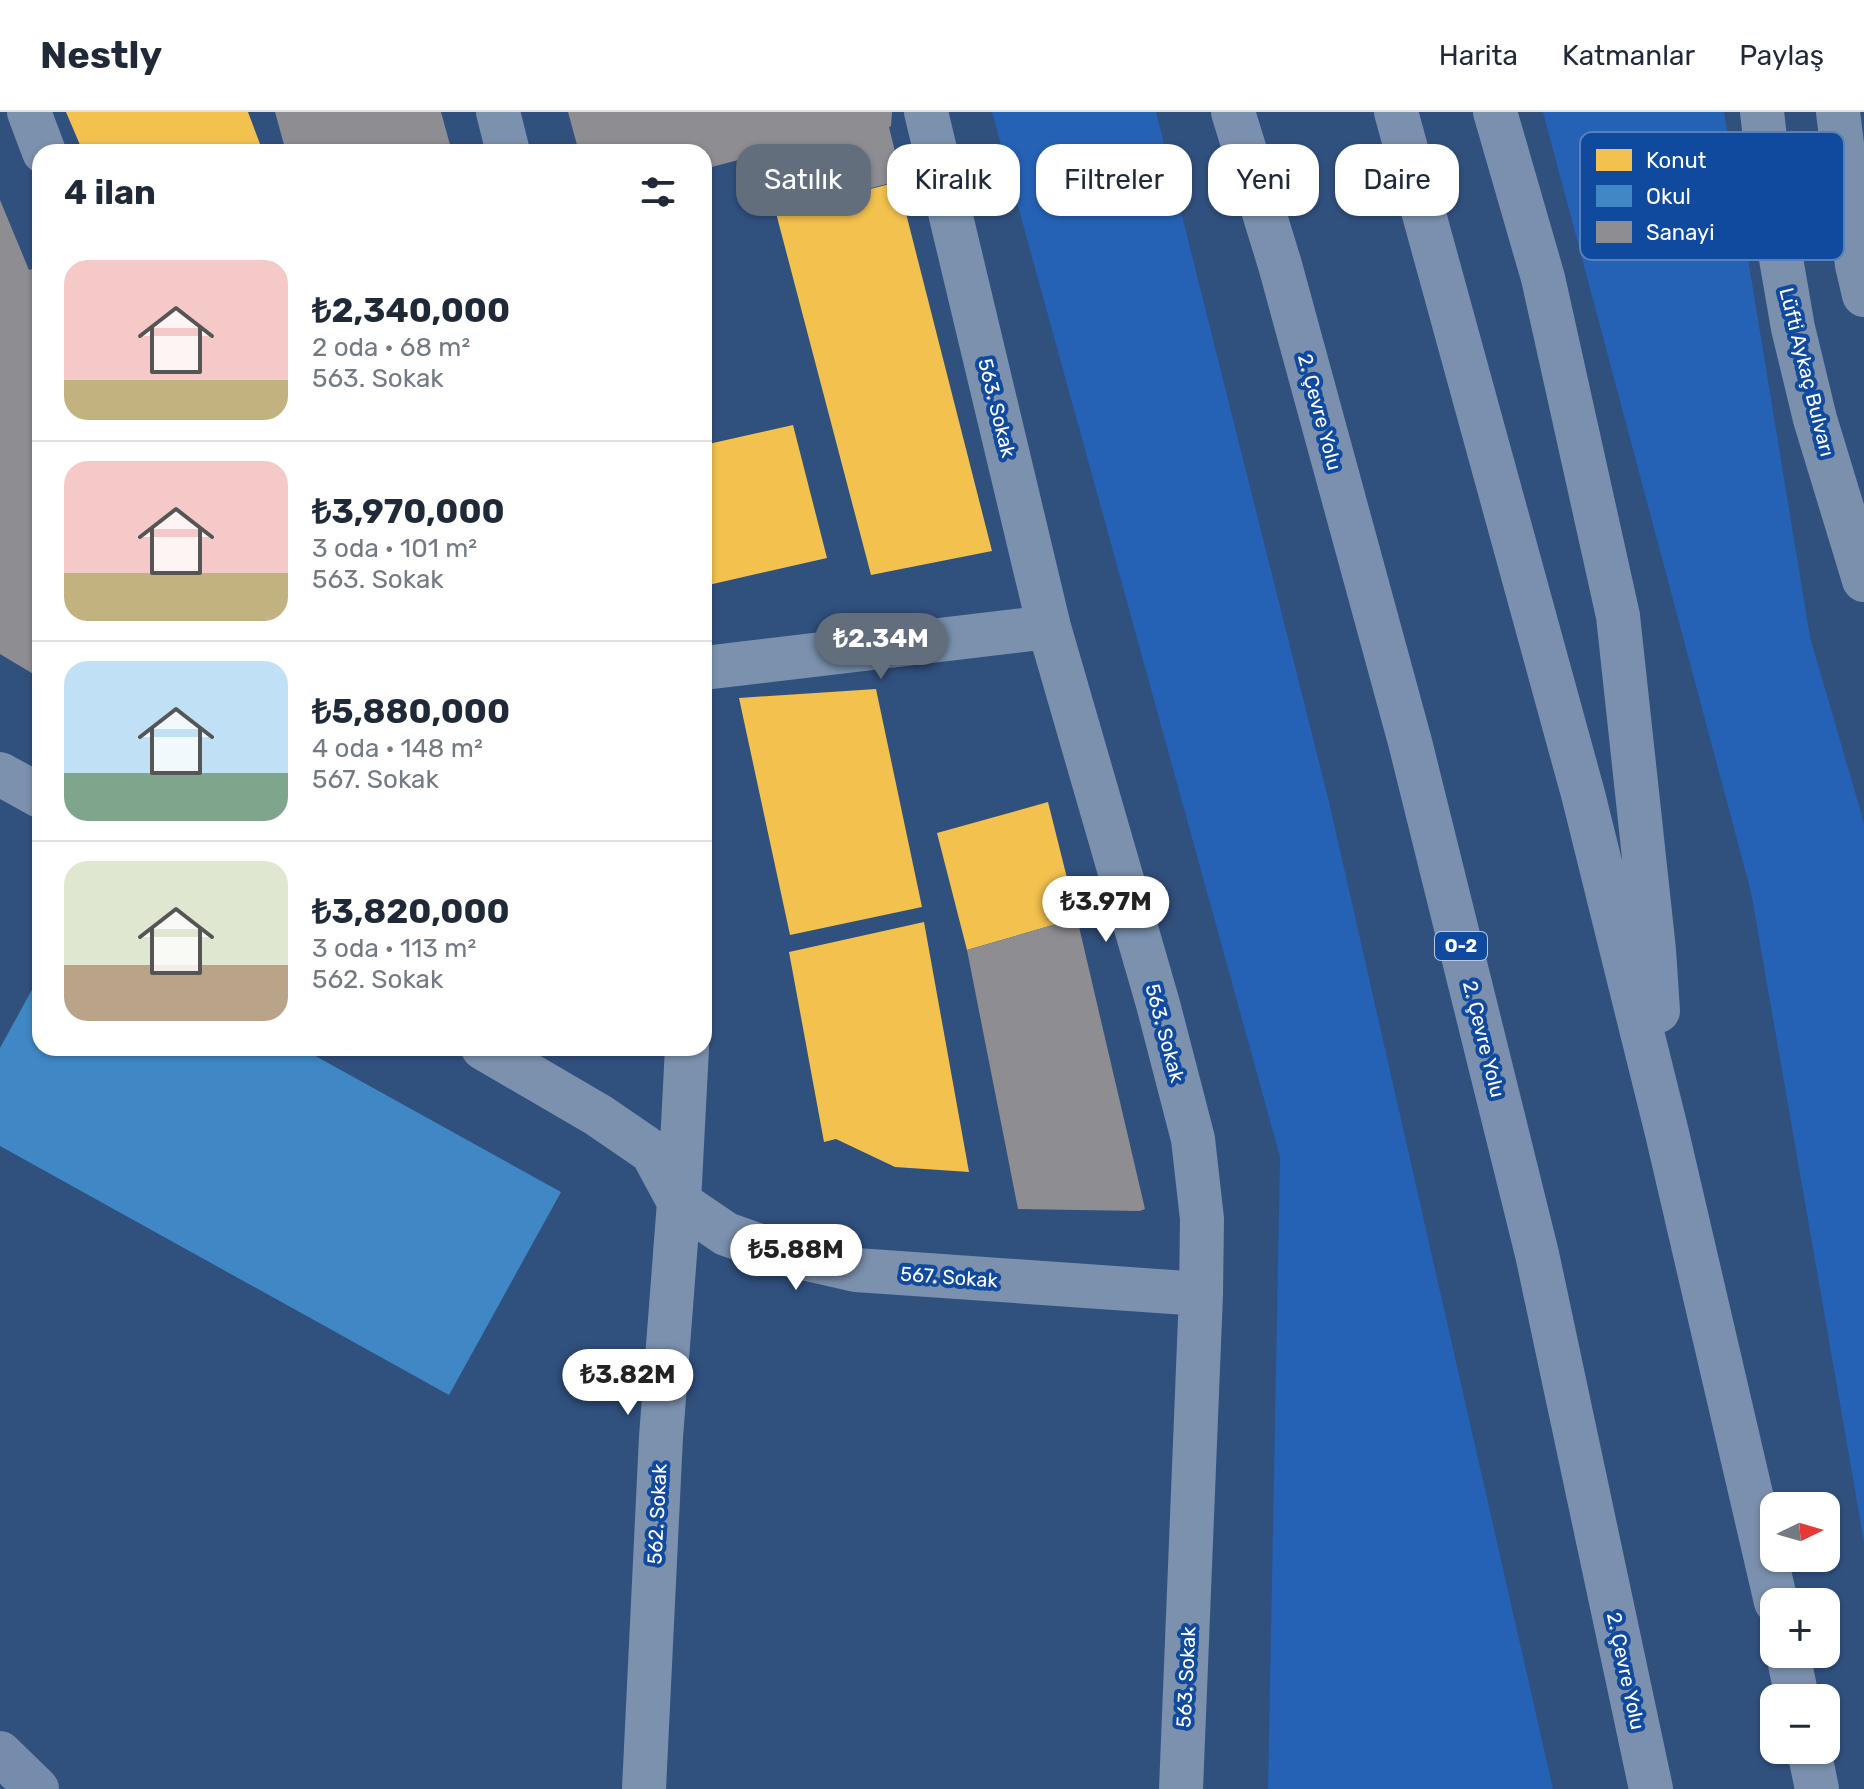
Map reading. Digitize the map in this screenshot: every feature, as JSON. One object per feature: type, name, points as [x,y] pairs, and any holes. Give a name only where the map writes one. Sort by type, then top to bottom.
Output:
[{"type":"highway","name":"2. Çevre Yolu","points":[[1233,112],[1280,265],[1418,773],[1537,1254],[1651,1789]]},
{"type":"highway","points":[[1396,112],[1583,794],[1667,1133],[1773,1588]]},
{"type":"highway","points":[[1495,112],[1543,278],[1618,616],[1654,950],[1667,1133]]},
{"type":"highway","points":[[1812,1764],[1817,1789]]},
{"type":"main road","name":"Lüfti Aykaç Bulvarı","points":[[1762,112],[1764,132]]},
{"type":"main road","points":[[1838,112],[1840,132]]},
{"type":"main road","points":[[1844,160],[1857,265],[1864,295]]},
{"type":"main road","name":"Lüfti Aykaç Bulvarı","points":[[1781,260],[1793,328],[1815,419],[1864,580]]},
{"type":"street","points":[[29,112],[41,144]]},
{"type":"street","points":[[498,112],[506,144]]},
{"type":"street","name":"563. Sokak","points":[[926,112],[1049,627],[1158,1004],[1193,1139],[1202,1219],[1201,1294],[1181,1789]]},
{"type":"street","points":[[712,667],[1049,627]]},
{"type":"street","points":[[0,774],[32,792]]},
{"type":"street","name":"567. Sokak","points":[[497,1056],[598,1115],[652,1152],[679,1202],[726,1234],[777,1252],[856,1270],[1201,1294]]},
{"type":"street","name":"562. Sokak","points":[[644,1789],[661,1437],[687,1056]]},
{"type":"street","points":[[0,1753],[37,1789]]},
{"type":"shaded area","points":[[992,112],[1156,112],[1164,144],[1036,144],[1036,216],[1182,216],[1329,802],[1553,1789],[1268,1789],[1280,1157],[1020,214],[1020,144],[1001,144]]},
{"type":"shaded area","points":[[1543,112],[1724,112],[1727,132],[1580,132],[1580,251]]},
{"type":"shaded area","points":[[1582,260],[1748,260],[1810,637],[1864,823],[1864,1542],[1751,892]]},
{"type":"building: Konut","points":[[66,112],[248,112],[260,144],[80,144]]},
{"type":"building: Konut","points":[[887,185],[887,216],[907,216],[992,551],[871,575],[777,216],[871,216],[871,189]]},
{"type":"building: Konut","points":[[793,425],[827,558],[712,584],[712,443]]},
{"type":"building: Konut","points":[[876,689],[922,907],[790,935],[739,698]]},
{"type":"building: Konut","points":[[1048,802],[1077,918],[967,950],[937,833]]},
{"type":"building: Konut","points":[[924,922],[969,1172],[895,1167],[836,1139],[824,1142],[789,952]]},
{"type":"building: Okul","points":[[32,990],[32,1056],[315,1056],[561,1192],[449,1395],[0,1146],[0,1048]]},
{"type":"building: Sanayi","points":[[275,112],[441,112],[450,144],[284,144]]},
{"type":"building: Sanayi","points":[[568,112],[892,112],[889,127],[893,144],[887,144],[887,184],[871,188],[871,144],[736,144],[736,161],[712,167],[712,144],[577,144]]},
{"type":"building: Sanayi","points":[[0,200],[29,270],[32,269],[32,673],[0,654]]},
{"type":"building: Sanayi","points":[[1077,918],[1145,1209],[1140,1211],[1018,1209],[967,950]]}]
